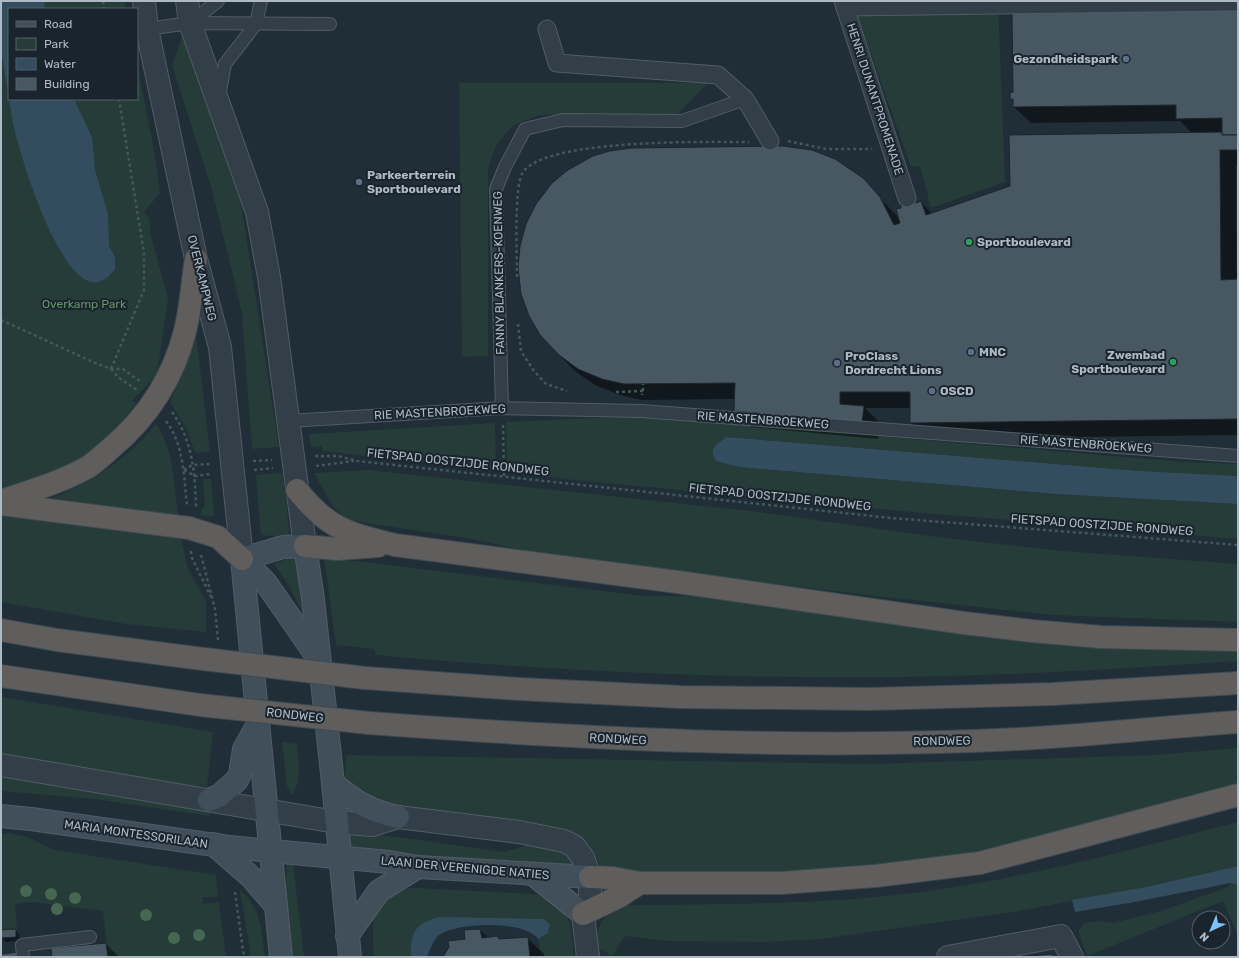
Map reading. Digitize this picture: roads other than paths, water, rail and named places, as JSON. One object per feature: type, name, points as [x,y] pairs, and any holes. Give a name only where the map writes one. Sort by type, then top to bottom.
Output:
[{"type":"highway","points":[[1,501],[64,478],[89,466],[125,437],[141,420],[158,397],[169,374],[185,331],[196,259]]},
{"type":"highway","points":[[298,490],[319,515],[337,527],[357,535],[395,545],[685,582],[964,623],[1032,631],[1101,636],[1238,640]]},
{"type":"highway","points":[[1,504],[189,528],[218,537],[242,559]]},
{"type":"highway","points":[[305,546],[337,549],[395,545]]},
{"type":"highway","points":[[1,630],[65,641],[365,678],[519,689],[674,696],[861,698],[1053,694],[1238,683]]},
{"type":"highway","name":"RONDWEG","points":[[1,676],[200,705],[369,722],[513,734],[704,743],[866,743],[1020,739],[1238,722]]},
{"type":"highway","points":[[590,877],[613,878],[640,883],[781,883],[936,869],[980,863],[1238,795]]},
{"type":"highway","points":[[583,914],[620,896],[640,883]]},
{"type":"main road","points":[[242,559],[271,550],[305,546],[333,783],[350,957]]},
{"type":"main road","points":[[242,559],[266,583],[319,659]]},
{"type":"main road","points":[[242,559],[281,957]]},
{"type":"main road","points":[[210,800],[219,796],[238,780],[244,749],[258,724]]},
{"type":"main road","points":[[333,783],[353,800],[369,809],[398,817]]},
{"type":"main road","name":"MARIA MONTESSORILAAN","points":[[1,816],[213,844],[271,850]]},
{"type":"main road","points":[[213,844],[251,877],[276,906]]},
{"type":"main road","name":"LAAN DER VERENIGDE NATIES","points":[[271,850],[340,859],[389,862],[418,867],[534,875],[590,877]]},
{"type":"main road","points":[[347,936],[379,891],[395,879],[418,867]]},
{"type":"main road","points":[[534,875],[583,914]]},
{"type":"street","name":"OVERKAMPWEG","points":[[144,1],[147,29],[196,259],[220,348],[242,559]]},
{"type":"street","points":[[187,1],[190,23],[217,103],[257,212],[269,277],[305,546]]},
{"type":"street","points":[[844,4],[1238,2]]},
{"type":"street","name":"HENRI DUNANTPROMENADE","points":[[844,4],[907,198]]},
{"type":"street","points":[[547,29],[557,63],[718,75],[745,99],[770,141]]},
{"type":"street","points":[[1,765],[336,822],[372,825],[398,817],[519,832],[564,841],[574,846],[583,858],[590,877],[590,897],[583,914],[588,957]]},
{"type":"street","points":[[948,957],[1061,936],[1072,957]]},
{"type":"lane","points":[[190,23],[218,1]]},
{"type":"lane","points":[[217,103],[225,64],[256,24],[261,1]]},
{"type":"lane","points":[[147,29],[190,23],[330,24]]},
{"type":"lane","name":"FANNY BLANKERS-KOENWEG","points":[[502,408],[496,189],[504,167],[524,129],[563,120],[682,121],[745,99]]},
{"type":"lane","name":"RIE MASTENBROEKWEG","points":[[288,421],[502,408],[642,412],[1232,455]]},
{"type":"lane","points":[[23,957],[22,945],[90,937]]},
{"type":"water","points":[[1,1],[44,1],[45,8],[8,8],[8,92],[1,50]]},
{"type":"water","points":[[9,100],[74,100],[92,137],[95,170],[108,214],[109,246],[115,257],[115,269],[102,281],[99,282],[85,279],[71,266],[58,246],[45,221],[26,169],[14,128]]},
{"type":"water","points":[[726,437],[1140,471],[1238,476],[1238,504],[1055,494],[739,467],[716,461],[714,457],[714,448]]},
{"type":"water","points":[[1238,866],[1238,885],[1231,883],[1075,912],[1072,900],[1146,887]]},
{"type":"water","points":[[438,917],[544,919],[550,925],[548,933],[538,939],[531,933],[505,926],[490,925],[459,928],[447,931],[438,936],[427,957],[411,957],[413,936],[419,926]]},
{"type":"place","name":"Gezondheidspark","points":[[1126,59]]},
{"type":"place","name":"Parkeerterrein Sportboulevard","points":[[359,182]]},
{"type":"place","name":"Sportboulevard","points":[[969,242]]},
{"type":"place","name":"MNC","points":[[971,352]]},
{"type":"place","name":"Zwembad Sportboulevard","points":[[1173,362]]},
{"type":"place","name":"ProClass Dordrecht Lions","points":[[837,363]]},
{"type":"place","name":"OSCD","points":[[932,391]]},
{"type":"park label","name":"Overkamp Park","points":[[84,304]]}]
